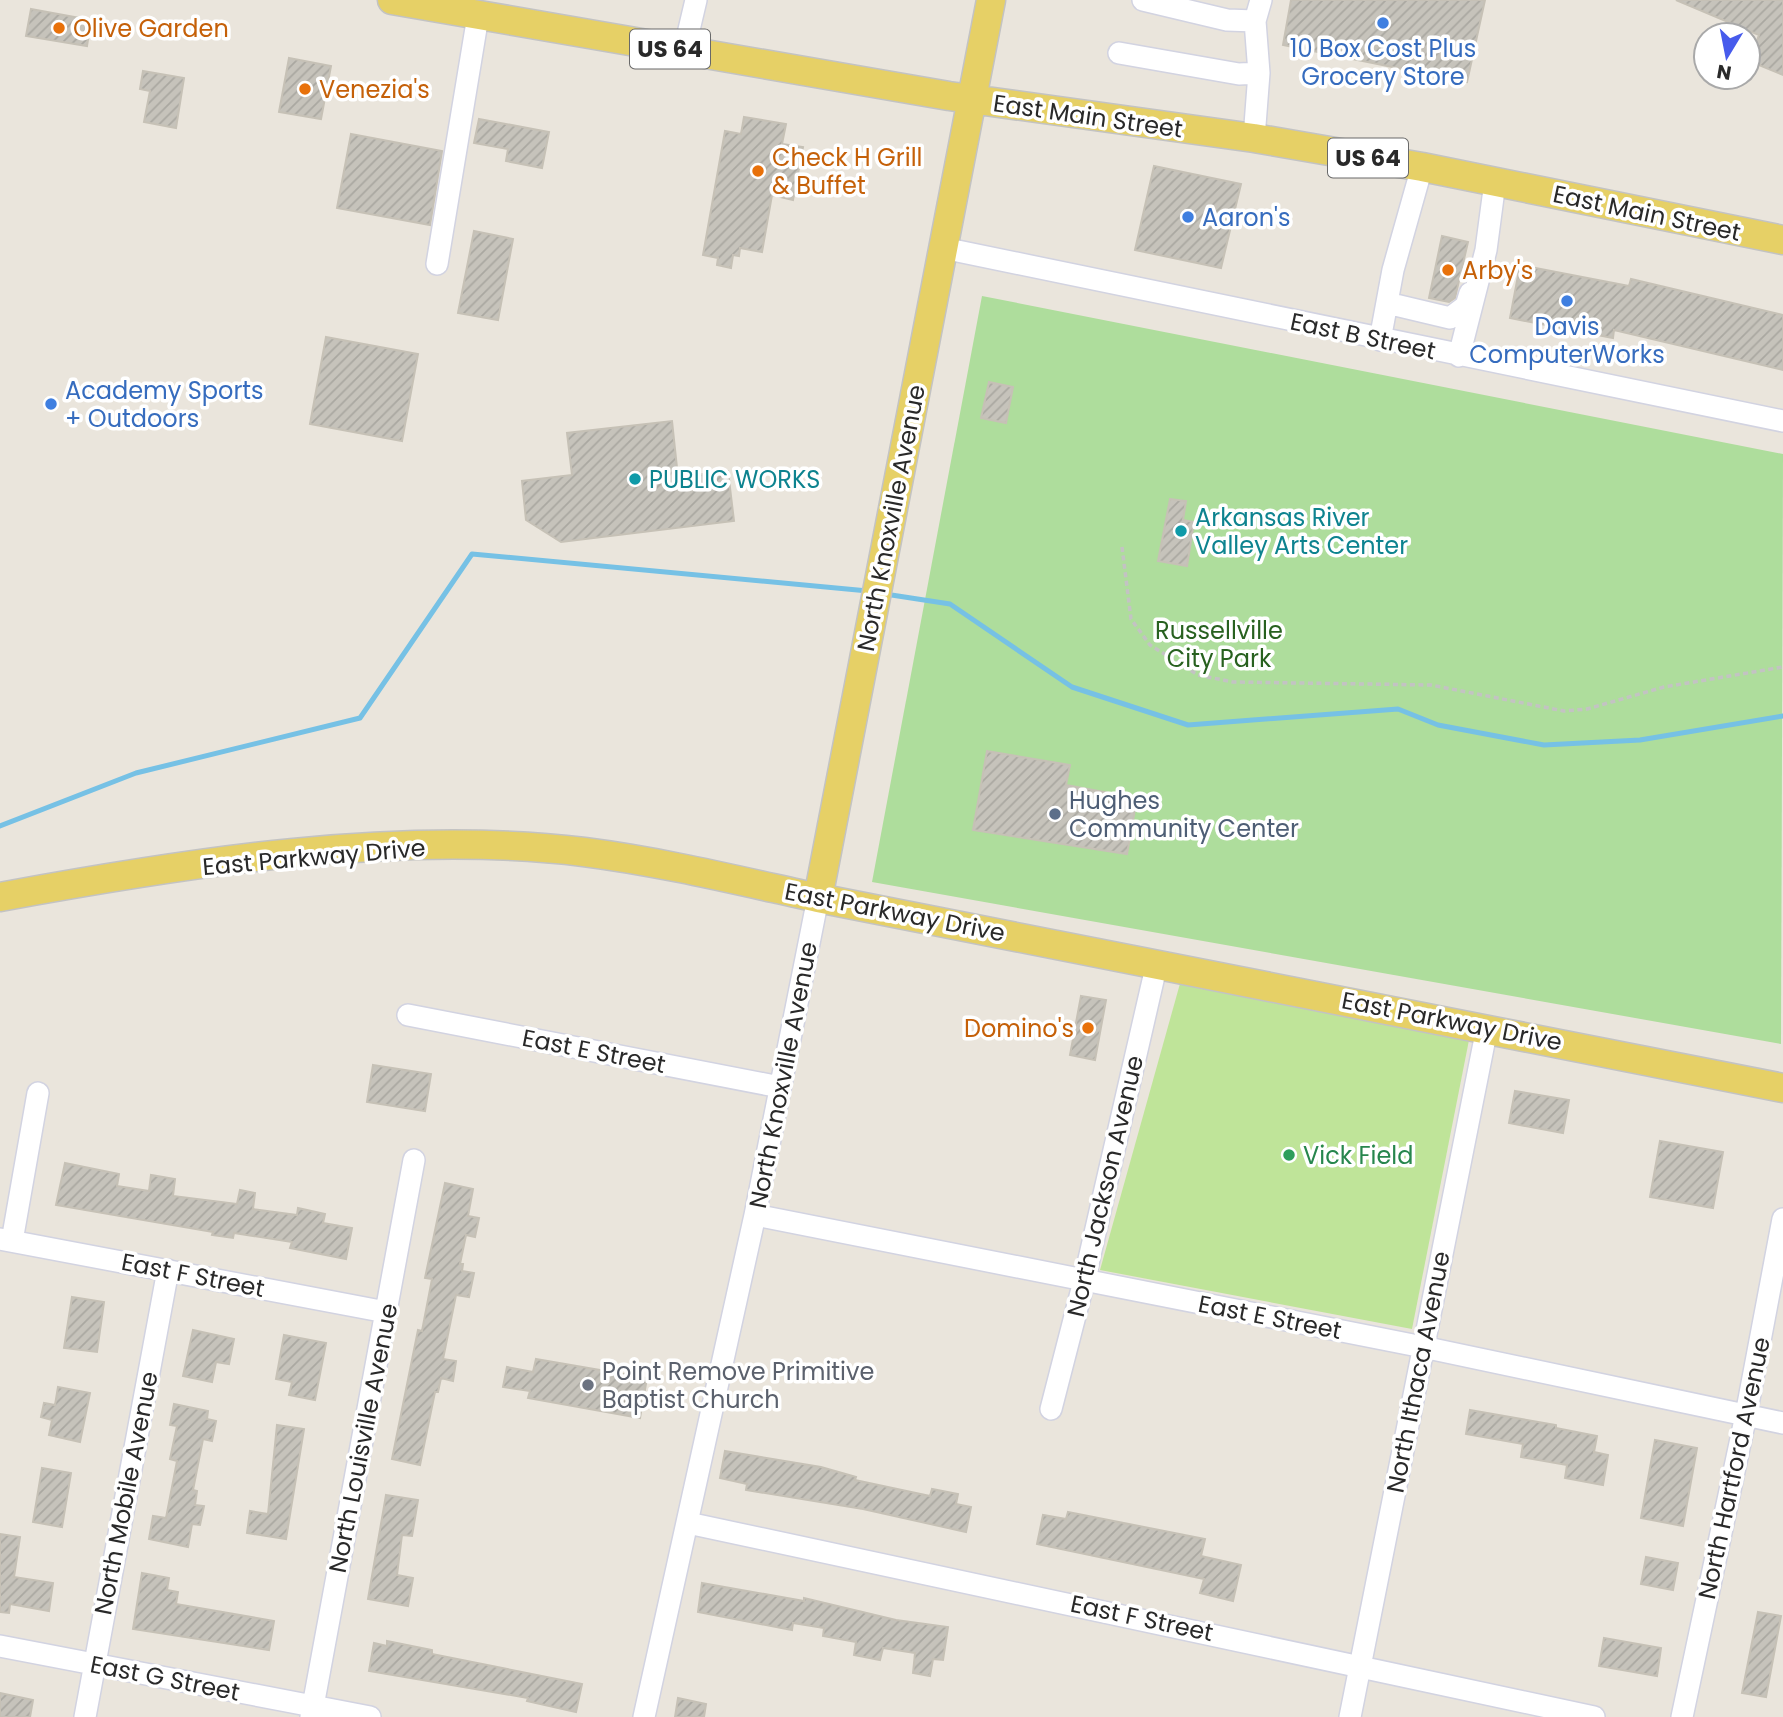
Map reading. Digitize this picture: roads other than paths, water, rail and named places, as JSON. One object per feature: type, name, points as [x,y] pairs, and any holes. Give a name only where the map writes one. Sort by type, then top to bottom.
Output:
[{"type":"main road","name":"East Main Street","points":[[392,0],[971,100],[1254,138],[1422,167],[1783,240]]},
{"type":"main road","name":"North Knoxville Avenue","points":[[818,898],[991,0]]},
{"type":"main road","name":"East Parkway Drive","points":[[0,897],[76,883],[311,852],[403,845],[482,845],[582,852],[659,863],[818,898],[1157,962],[1783,1088]]},
{"type":"street","points":[[684,51],[695,0]]},
{"type":"street","points":[[1143,0],[1227,20],[1255,21]]},
{"type":"street","points":[[1254,138],[1259,73],[1255,21],[1261,0]]},
{"type":"street","points":[[437,264],[478,16]]},
{"type":"street","points":[[1119,53],[1239,74],[1259,73]]},
{"type":"street","points":[[1380,340],[1392,270],[1422,167]]},
{"type":"street","points":[[1459,356],[1487,243],[1495,182]]},
{"type":"street","points":[[1387,303],[1450,318],[1466,306],[1479,252],[1487,243]]},
{"type":"street","name":"East B Street","points":[[943,248],[1783,421]]},
{"type":"street","name":"North Knoxville Avenue","points":[[644,1717],[755,1215],[818,898]]},
{"type":"street","name":"North Jackson Avenue","points":[[1051,1409],[1084,1281],[1157,962]]},
{"type":"street","name":"East E Street","points":[[408,1015],[780,1087]]},
{"type":"street","name":"North Ithaca Avenue","points":[[1350,1717],[1487,1028]]},
{"type":"street","points":[[6,1240],[38,1093]]},
{"type":"street","name":"North Louisville Avenue","points":[[312,1712],[414,1160]]},
{"type":"street","name":"East E Street","points":[[755,1215],[1423,1347],[1783,1423]]},
{"type":"street","name":"North Hartford Avenue","points":[[1682,1717],[1746,1415],[1783,1219]]},
{"type":"street","name":"East F Street","points":[[6,1240],[386,1312]]},
{"type":"street","name":"North Mobile Avenue","points":[[85,1717],[168,1270]]},
{"type":"street","name":"East F Street","points":[[688,1523],[1594,1717]]},
{"type":"street","name":"East G Street","points":[[0,1646],[312,1712],[370,1717]]},
{"type":"waterway","points":[[0,826],[136,773],[360,718],[472,554],[868,591]]},
{"type":"waterway","points":[[885,594],[950,604],[1072,687],[1188,725],[1398,709],[1438,725],[1544,745],[1640,740],[1783,716]]},
{"type":"place","name":"10 Box Cost Plus Grocery Store","points":[[1383,23]]},
{"type":"place","name":"Olive Garden","points":[[59,28]]},
{"type":"place","name":"Venezia's","points":[[305,89]]},
{"type":"place","name":"Check H Grill & Buffet","points":[[758,171]]},
{"type":"place","name":"Aaron's","points":[[1188,217]]},
{"type":"place","name":"Arby's","points":[[1448,270]]},
{"type":"place","name":"Davis ComputerWorks","points":[[1567,301]]},
{"type":"place","name":"Academy Sports + Outdoors","points":[[51,404]]},
{"type":"place","name":"PUBLIC WORKS","points":[[635,479]]},
{"type":"place","name":"Arkansas River Valley Arts Center","points":[[1181,531]]},
{"type":"place","name":"Hughes Community Center","points":[[1055,814]]},
{"type":"place","name":"Domino's","points":[[1088,1028]]},
{"type":"place","name":"Vick Field","points":[[1289,1155]]},
{"type":"place","name":"Point Remove Primitive Baptist Church","points":[[588,1385]]},
{"type":"park label","name":"Russellville City Park","points":[[1219,644]]}]
